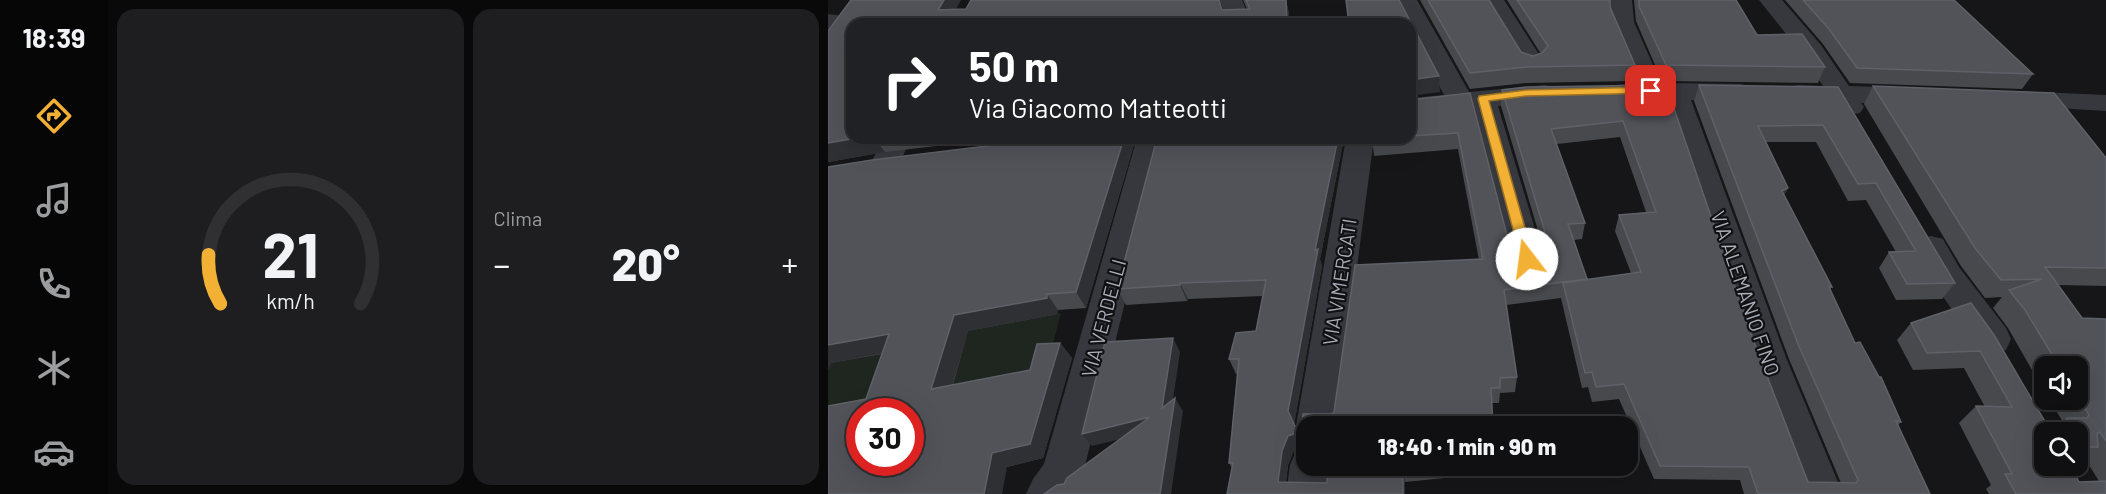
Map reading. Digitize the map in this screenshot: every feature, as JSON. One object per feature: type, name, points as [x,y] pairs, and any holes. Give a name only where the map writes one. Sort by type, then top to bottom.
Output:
[{"type":"street","points":[[1231,0],[1238,18]]},
{"type":"street","points":[[1406,0],[1472,100],[1527,259]]},
{"type":"street","points":[[1493,0],[1531,62]]},
{"type":"street","name":"VIA ALEMANIO FINO","points":[[1621,0],[1622,22],[1663,91],[1821,494]]},
{"type":"street","points":[[1770,0],[1812,50],[1862,129]]},
{"type":"street","points":[[828,21],[836,21],[828,32]]},
{"type":"street","points":[[1416,105],[1526,93],[1564,92]]},
{"type":"street","points":[[1597,92],[1841,93],[1944,97]]},
{"type":"street","points":[[1991,98],[2106,103]]},
{"type":"street","points":[[893,144],[873,166],[919,160]]},
{"type":"street","name":"VIA VERDELLI","points":[[1048,494],[1062,474],[1149,144]]},
{"type":"street","name":"VIA VIMERCATI","points":[[1318,416],[1359,144]]},
{"type":"street","points":[[1913,217],[1947,276],[1993,340],[2005,361]]},
{"type":"street","points":[[1308,494],[1310,476]]},
{"type":"shaded area","points":[[1061,313],[1042,385],[947,404],[968,331]]},
{"type":"shaded area","points":[[905,349],[869,398],[846,398],[846,417],[828,424],[828,370],[831,363]]},
{"type":"building","points":[[851,0],[944,0],[938,10],[966,9],[971,0],[1219,0],[1222,10],[1250,9],[1246,0],[1286,0],[1287,18],[846,18],[846,140],[828,143],[828,31]]},
{"type":"building","points":[[1346,0],[1399,0],[1408,18],[1348,18]]},
{"type":"building","points":[[1428,0],[1489,0],[1521,52],[1533,56],[1542,53],[1548,46],[1517,0],[1610,0],[1610,7],[1635,65],[1527,67],[1470,73]]},
{"type":"building","points":[[1639,0],[1736,0],[1757,35],[1802,34],[1825,67],[1666,65],[1639,6]]},
{"type":"building","points":[[1803,0],[1954,0],[2033,74],[1857,68],[1829,29]]},
{"type":"building","points":[[1416,32],[1439,76],[1416,79]]},
{"type":"building","points":[[1666,85],[1755,345],[1808,482],[1856,483],[1858,480],[1798,344],[1699,85],[1838,87],[1955,283],[1907,284],[1889,252],[1916,251],[1876,183],[1858,184],[1823,125],[1758,126],[1788,188],[1782,191],[1832,287],[1829,287],[1855,343],[1860,342],[1881,377],[1901,422],[1896,421],[1930,494],[1758,494],[1749,467],[1660,466],[1624,384],[1596,387],[1592,372],[1585,373],[1563,283],[1641,272],[1619,215],[1656,212],[1623,121],[1551,129],[1585,223],[1568,224],[1587,279],[1504,290],[1517,377],[1500,378],[1500,388],[1491,388],[1492,416],[1303,416],[1303,414],[1332,414],[1334,412],[1355,265],[1483,259],[1458,133],[1416,136],[1416,99],[1470,93],[1509,243],[1516,254],[1529,258],[1543,253],[1548,242],[1502,90],[1527,87]]},
{"type":"building","points":[[1873,86],[2054,93],[2106,158],[2106,268],[2045,267],[2082,318],[2106,319],[2106,441],[2100,432],[2097,434],[2098,447],[2088,447],[2088,422],[2067,422],[2067,418],[2087,418],[2089,415],[2086,410],[2088,410],[2088,356],[2053,356],[2025,310],[2009,290],[2042,279],[2001,280],[1975,248]]},
{"type":"building","points":[[1003,144],[1122,144],[1076,292],[1047,294],[1047,298],[954,315],[931,389],[1030,370],[1037,344],[1060,343],[1030,444],[992,453],[984,494],[828,494],[828,406],[846,403],[846,476],[924,476],[924,398],[866,398],[889,334],[828,345],[828,167]]},
{"type":"building","points":[[1155,144],[1337,144],[1315,250],[1318,249],[1288,411],[1296,433],[1288,436],[1282,451],[1278,482],[1327,483],[1327,476],[1403,476],[1403,494],[1227,494],[1233,463],[1229,463],[1239,359],[1229,359],[1236,333],[1256,331],[1266,280],[1180,283],[1180,285],[1117,289]]},
{"type":"building","points":[[1971,303],[1994,335],[2034,403],[2034,410],[2038,410],[2045,422],[2034,422],[2034,476],[2076,476],[2079,482],[2106,481],[2106,494],[2016,494],[2005,474],[2012,474],[1976,406],[2012,407],[1980,351],[1927,353],[1911,323]]},
{"type":"building","points":[[1173,338],[1162,408],[1175,398],[1160,494],[1044,494],[1057,485],[1064,484],[1067,478],[1150,417],[1082,434],[1105,342]]},
{"type":"route","points":[[1527,259],[1483,99],[1526,93],[1651,91]]}]
